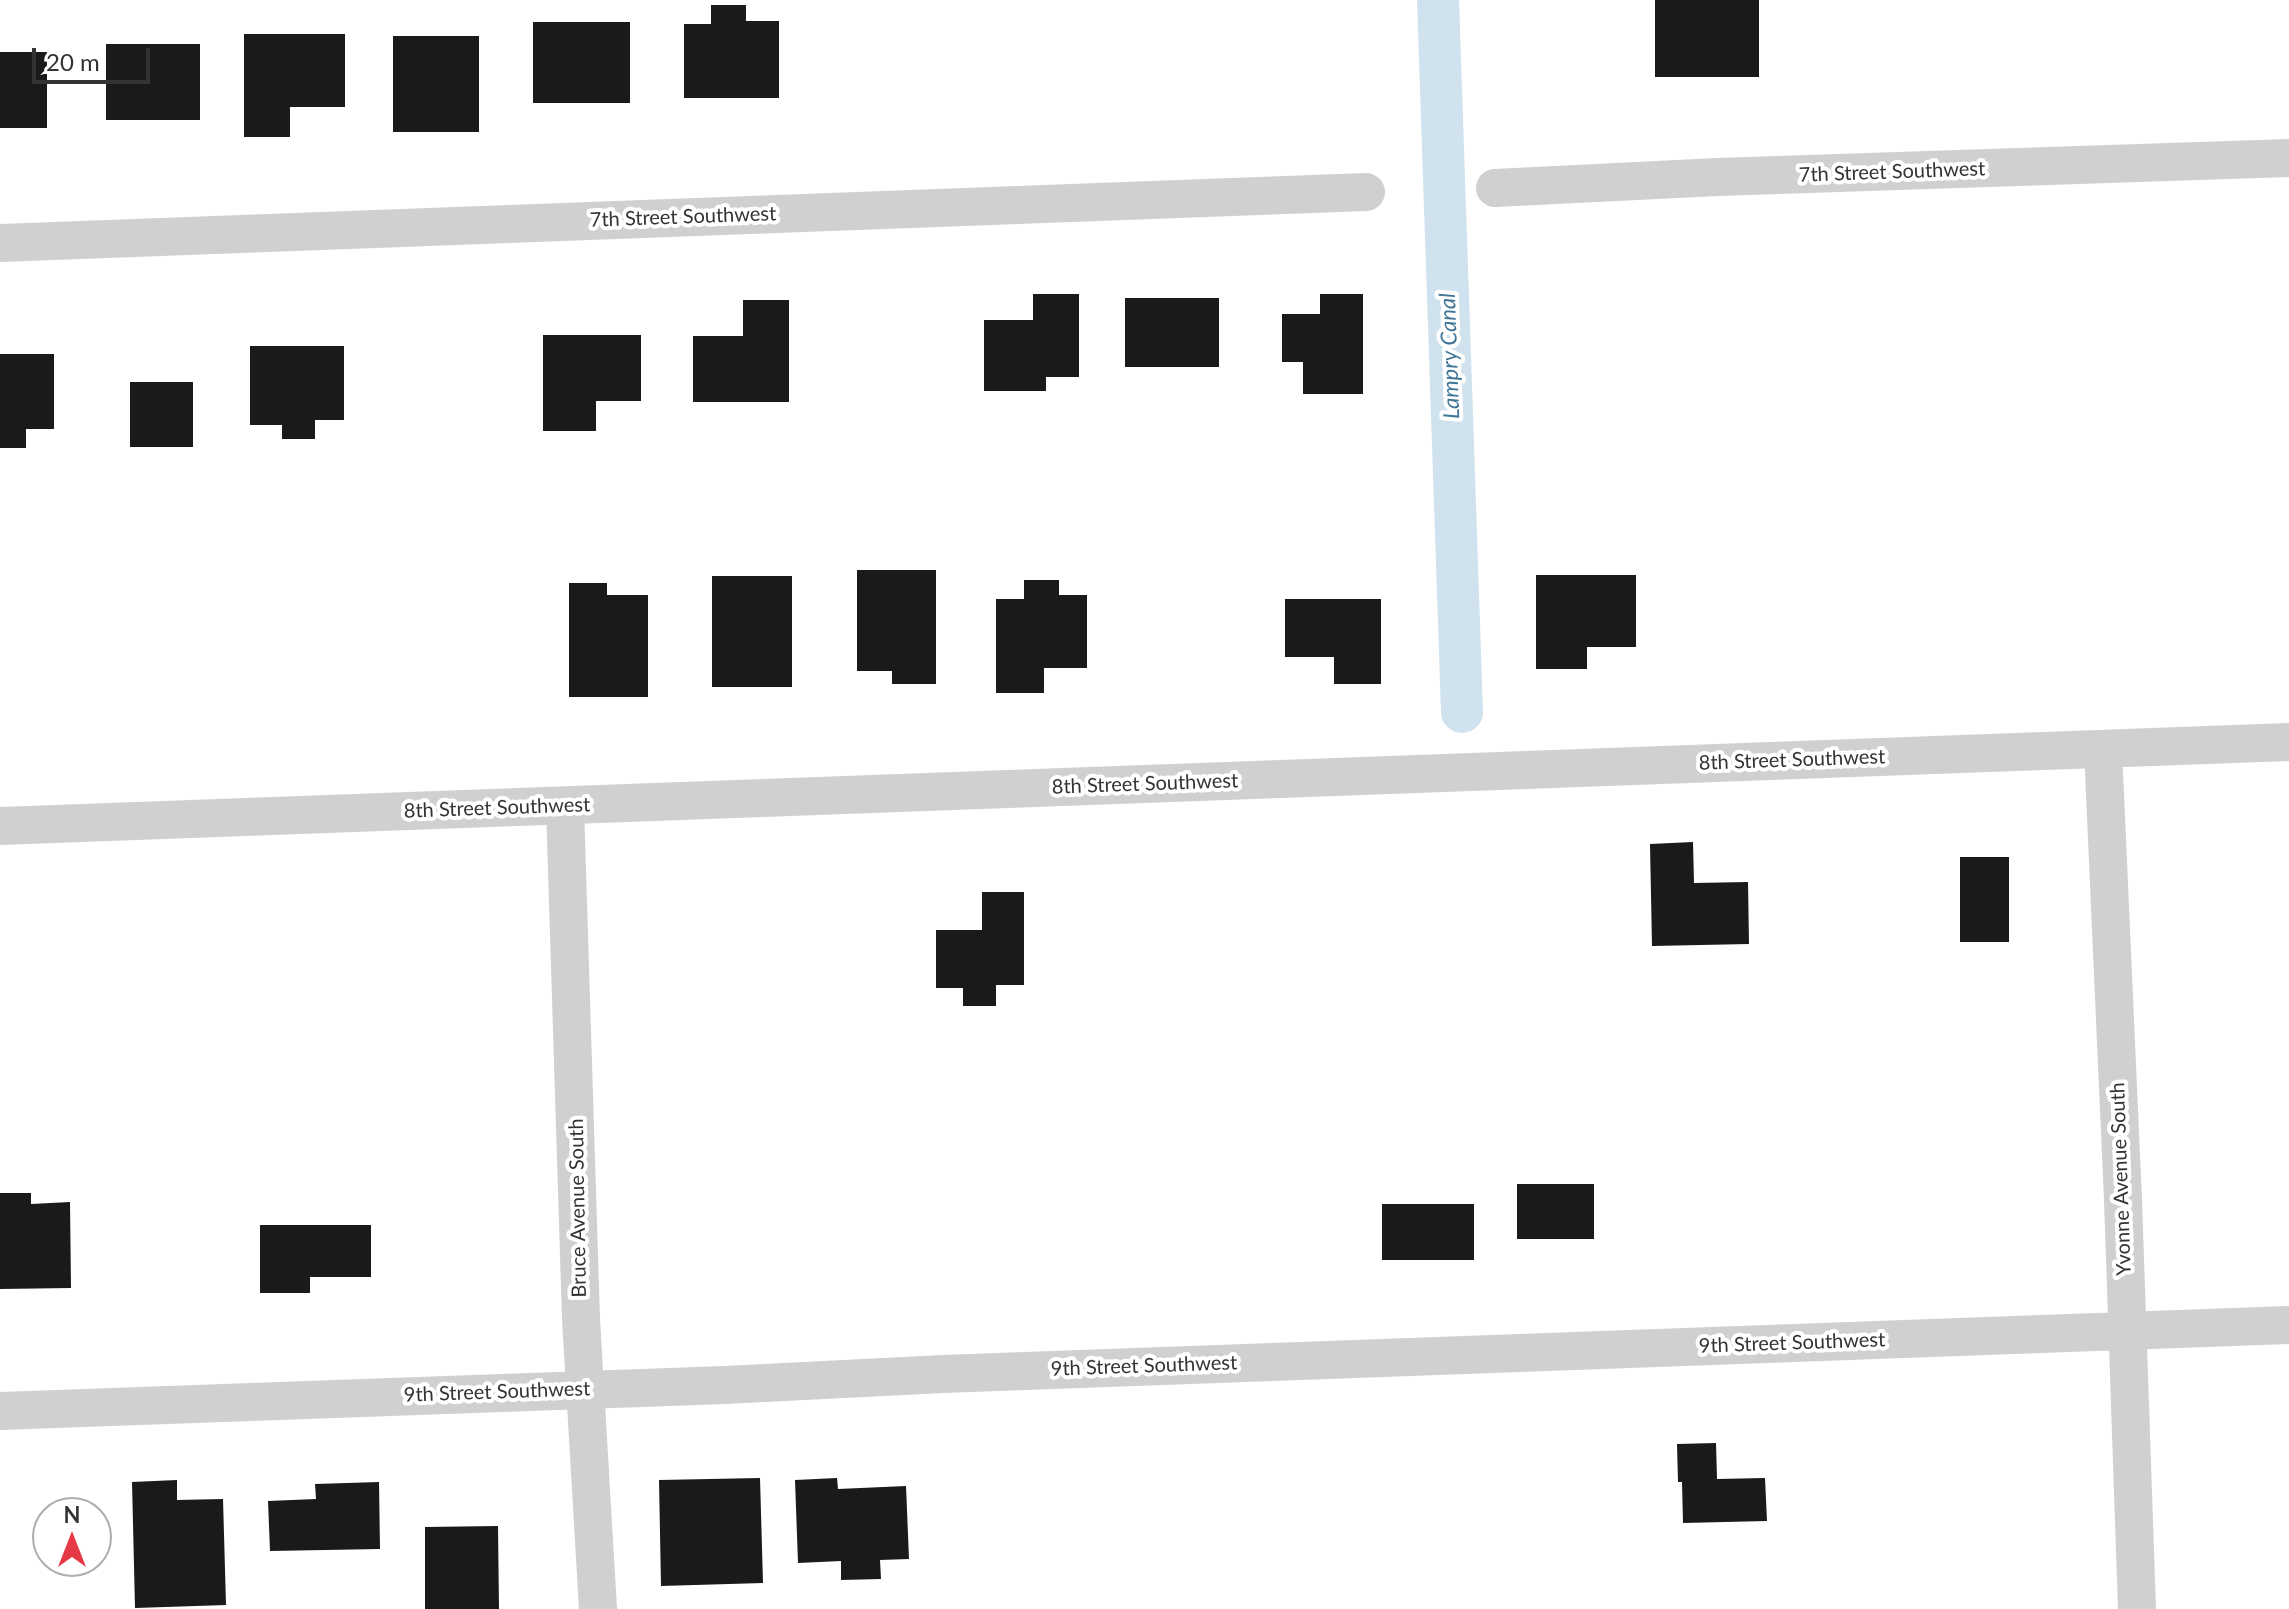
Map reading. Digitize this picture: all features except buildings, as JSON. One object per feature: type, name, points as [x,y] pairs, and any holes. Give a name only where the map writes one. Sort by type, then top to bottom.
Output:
[{"type":"street","name":"7th Street Southwest","points":[[1495,188],[1718,177],[2289,158]]},
{"type":"street","name":"7th Street Southwest","points":[[0,243],[1366,192]]},
{"type":"street","name":"8th Street Southwest","points":[[0,826],[2289,742]]},
{"type":"street","name":"Yvonne Avenue South","points":[[2103,749],[2137,1609]]},
{"type":"street","name":"Bruce Avenue South","points":[[565,806],[585,1389],[598,1609]]},
{"type":"street","name":"9th Street Southwest","points":[[0,1411],[2289,1325]]},
{"type":"waterway","name":"Lampry Canal","points":[[1438,0],[1462,712]]}]
